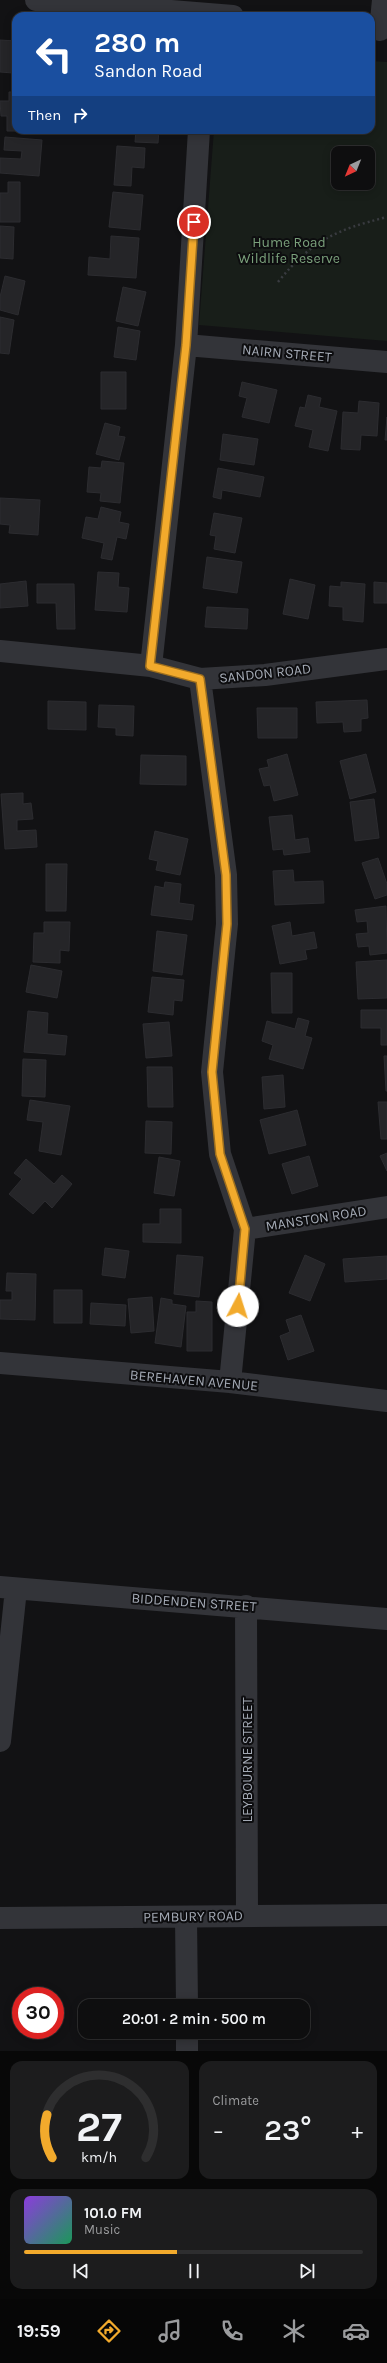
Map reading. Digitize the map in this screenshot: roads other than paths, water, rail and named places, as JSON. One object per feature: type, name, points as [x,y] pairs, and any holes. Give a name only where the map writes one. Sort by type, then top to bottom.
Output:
[{"type":"street","points":[[36,0],[200,10],[211,12]]},
{"type":"street","points":[[379,30],[383,0]]},
{"type":"street","points":[[150,666],[186,345],[199,134]]},
{"type":"street","name":"NAIRN STREET","points":[[186,345],[387,362]]},
{"type":"street","name":"SANDON ROAD","points":[[0,651],[150,666],[200,679],[264,676],[387,659]]},
{"type":"street","points":[[200,679],[225,868],[227,903],[227,924],[212,1072],[220,1154],[245,1229],[230,1382]]},
{"type":"street","name":"MANSTON ROAD","points":[[245,1229],[387,1207]]},
{"type":"street","name":"BEREHAVEN AVENUE","points":[[0,1363],[230,1382],[387,1401]]},
{"type":"street","points":[[0,1741],[8,1588]]},
{"type":"street","name":"BIDDENDEN STREET","points":[[8,1588],[387,1618]]},
{"type":"street","name":"LEYBOURNE STREET","points":[[246,1606],[247,1915]]},
{"type":"street","name":"PEMBURY ROAD","points":[[0,1918],[387,1915]]},
{"type":"street","points":[[186,1917],[187,1999]]},
{"type":"street","points":[[187,2039],[187,2051]]},
{"type":"park label","name":"Hume Road Wildlife Reserve","points":[[289,250]]}]
